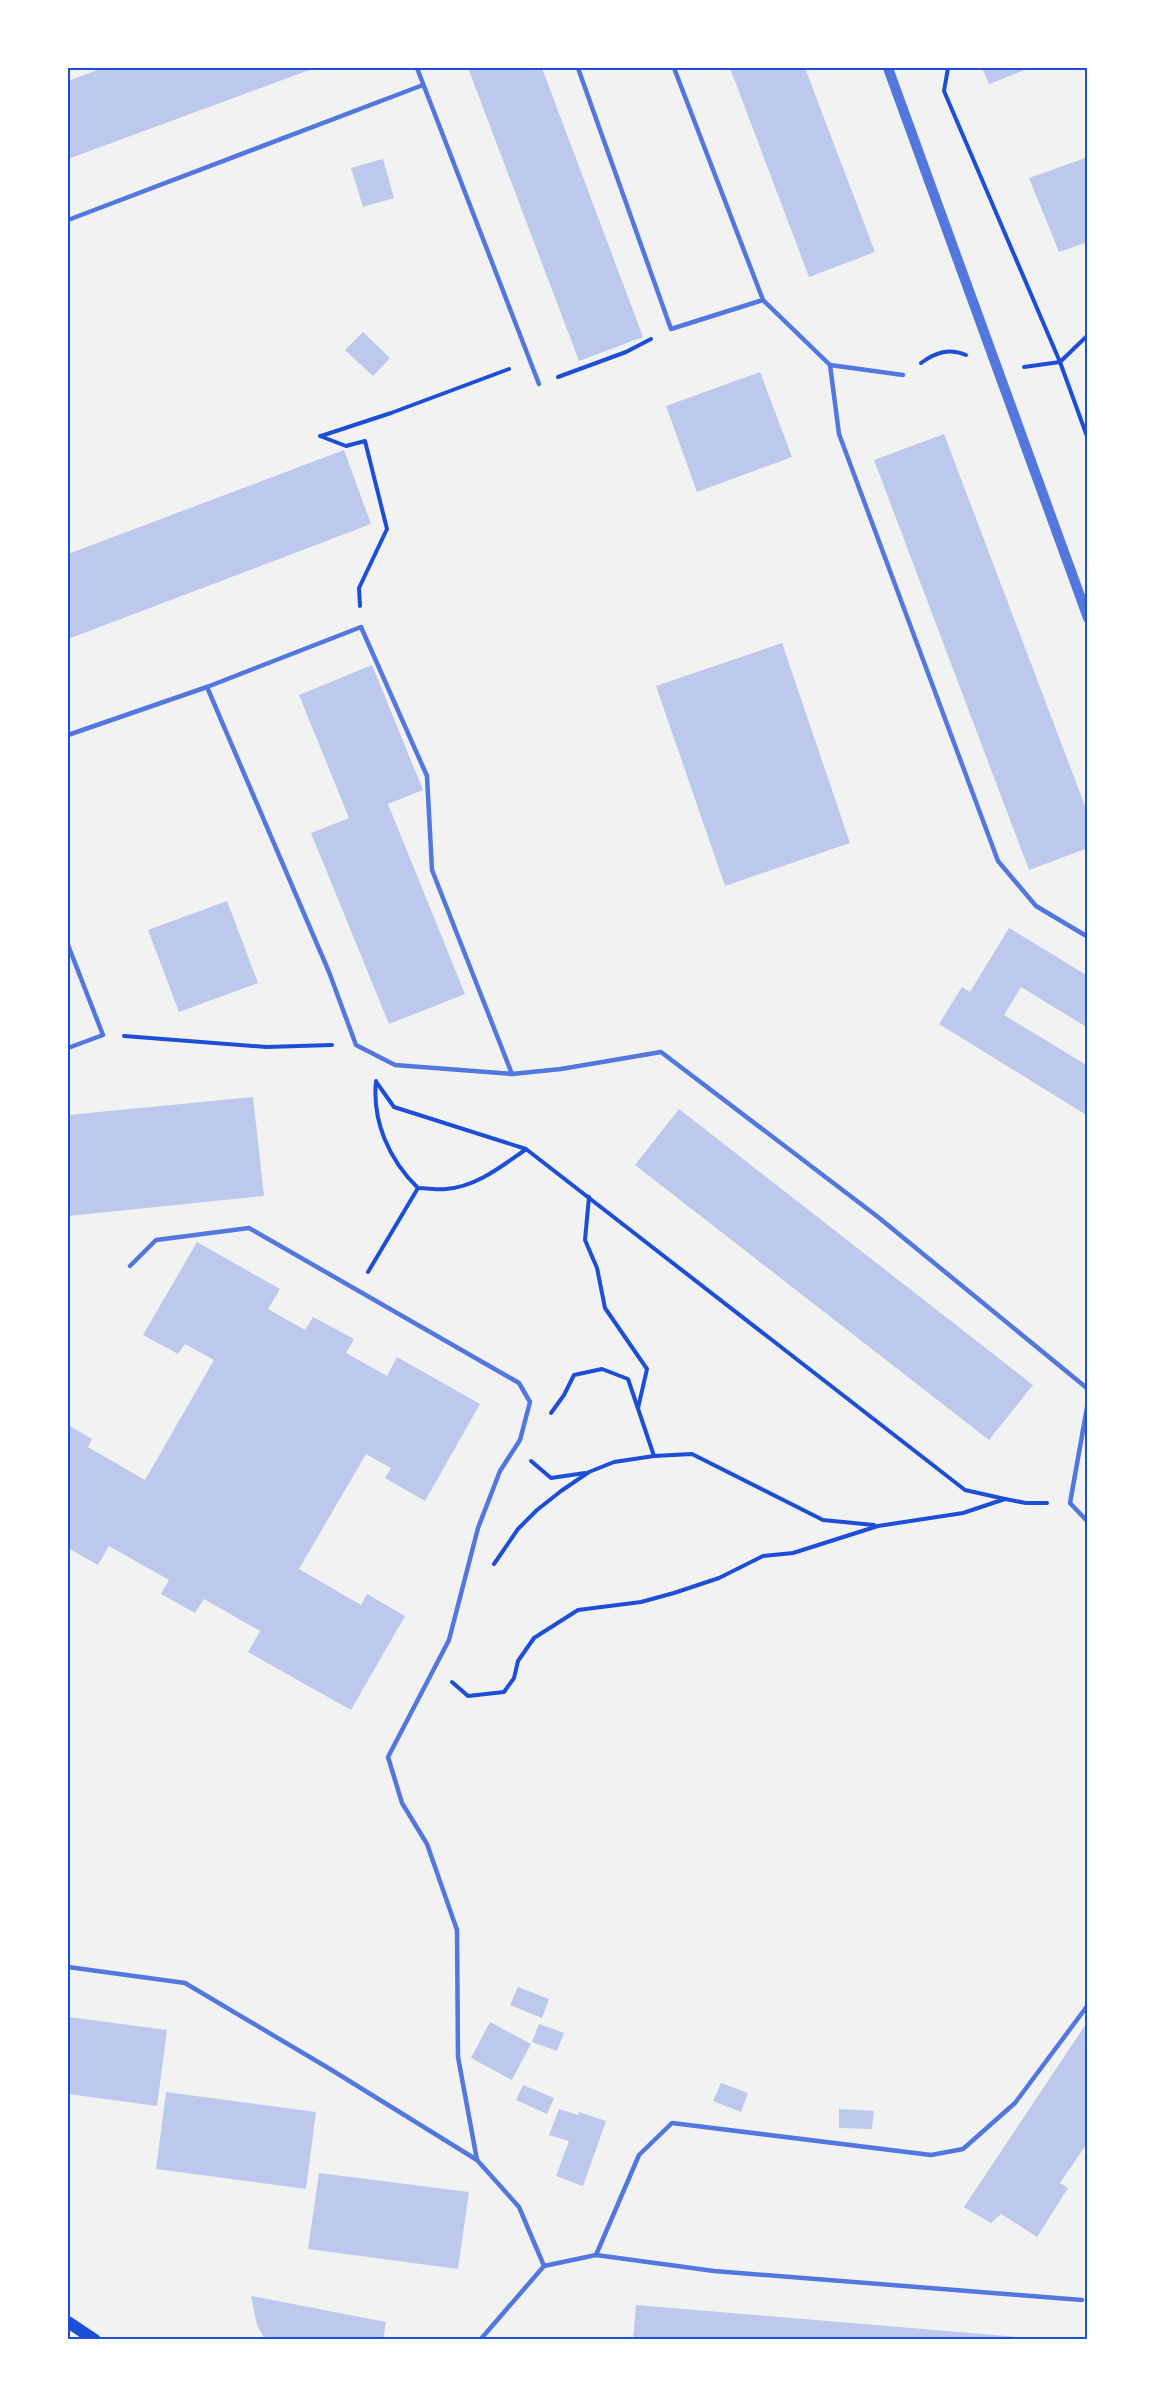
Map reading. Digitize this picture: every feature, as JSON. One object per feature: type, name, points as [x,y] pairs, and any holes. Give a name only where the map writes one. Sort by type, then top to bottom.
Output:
[{"type":"main road","points":[[68,2322],[95,2340]]},
{"type":"street","points":[[888,68],[1088,618]]},
{"type":"lane","points":[[417,68],[539,384]]},
{"type":"lane","points":[[578,68],[670,329],[763,300]]},
{"type":"lane","points":[[675,68],[763,300],[830,365],[903,375]]},
{"type":"lane","points":[[68,220],[423,85]]},
{"type":"lane","points":[[830,365],[839,434],[998,861],[1036,906],[1088,938]]},
{"type":"lane","points":[[68,735],[207,687],[360,627],[428,776],[432,870],[512,1074]]},
{"type":"lane","points":[[207,687],[329,972],[356,1046],[395,1065],[512,1074],[561,1069],[662,1052],[878,1217],[1088,1389]]},
{"type":"lane","points":[[68,945],[103,1035],[68,1048]]},
{"type":"lane","points":[[130,1266],[156,1240],[249,1228],[519,1383],[530,1402],[520,1440],[500,1471],[478,1528],[449,1640],[388,1757],[402,1803],[427,1844],[458,1930],[458,2056],[477,2160]]},
{"type":"lane","points":[[1088,1402],[1070,1503],[1088,1522]]},
{"type":"lane","points":[[68,1967],[185,1983],[477,2160],[519,2206],[544,2266]]},
{"type":"lane","points":[[596,2255],[639,2155],[672,2122],[931,2155],[963,2150],[1015,2103],[1088,2005]]},
{"type":"lane","points":[[480,2340],[544,2266],[596,2255],[714,2271],[1082,2300]]},
{"type":"path","points":[[948,68],[944,92],[1060,362],[1088,439]]},
{"type":"path","points":[[539,384],[626,352],[670,329]]},
{"type":"path","points":[[933,354],[954,350],[999,371],[1060,362],[1088,334]]},
{"type":"path","points":[[360,627],[359,588],[387,529],[365,441],[346,446],[320,436],[391,413],[531,361]]},
{"type":"path","points":[[103,1035],[266,1047],[336,1045]]},
{"type":"path","points":[[370,1076],[394,1107],[526,1149],[965,1490],[1026,1503],[1070,1503]]},
{"type":"path","points":[[376,1081],[374,1101],[384,1140],[401,1171],[418,1188],[447,1189],[462,1185],[491,1174],[526,1149]]},
{"type":"path","points":[[357,1291],[418,1188]]},
{"type":"path","points":[[589,1197],[585,1240],[597,1268],[605,1308],[647,1369],[638,1408]]},
{"type":"path","points":[[550,1414],[564,1395],[574,1375],[602,1369],[628,1379],[654,1456]]},
{"type":"path","points":[[520,1440],[532,1463],[551,1478],[589,1472],[614,1462],[654,1456],[692,1455],[823,1520],[878,1526]]},
{"type":"path","points":[[487,1574],[507,1544],[537,1510],[589,1472]]},
{"type":"path","points":[[435,1665],[468,1696],[504,1692],[514,1678],[518,1661],[534,1638],[578,1610],[641,1602],[719,1578],[763,1556],[794,1553],[878,1526],[963,1513],[1005,1499]]},
{"type":"building","points":[[103,68],[315,68],[68,159],[68,81]]},
{"type":"building","points":[[468,68],[542,68],[643,337],[579,361]]},
{"type":"building","points":[[730,68],[805,68],[875,252],[809,277]]},
{"type":"building","points":[[982,68],[1030,68],[989,84]]},
{"type":"building","points":[[1088,157],[1088,242],[1059,252],[1029,178]]},
{"type":"building","points":[[383,159],[394,198],[363,207],[351,168]]},
{"type":"building","points":[[363,332],[390,358],[373,376],[345,350]]},
{"type":"building","points":[[760,372],[792,457],[697,492],[666,406]]},
{"type":"building","points":[[944,434],[1088,814],[1088,848],[1029,870],[874,460]]},
{"type":"building","points":[[344,450],[371,524],[68,639],[68,554]]},
{"type":"building","points":[[782,643],[850,843],[725,886],[656,686]]},
{"type":"building","points":[[372,665],[423,790],[388,804],[465,994],[389,1024],[311,833],[349,818],[299,695]]},
{"type":"building","points":[[227,901],[258,983],[179,1012],[148,930]]},
{"type":"building","points":[[1009,928],[1088,976],[1088,1028],[1021,987],[1004,1015],[1088,1066],[1088,1116],[939,1024],[962,987],[970,992]]},
{"type":"building","points":[[253,1097],[264,1196],[68,1216],[68,1115]]},
{"type":"building","points":[[679,1109],[1033,1385],[989,1440],[635,1165]]},
{"type":"building","points":[[197,1242],[280,1289],[268,1309],[305,1330],[313,1317],[354,1339],[346,1353],[387,1376],[397,1357],[480,1404],[425,1501],[385,1478],[391,1468],[366,1454],[299,1569],[361,1605],[367,1594],[405,1616],[351,1710],[248,1652],[260,1631],[204,1599],[195,1613],[161,1594],[169,1580],[109,1546],[98,1565],[68,1548],[68,1425],[92,1439],[88,1447],[145,1480],[214,1360],[185,1344],[178,1354],[143,1335]]},
{"type":"building","points":[[518,1987],[549,1999],[542,2018],[510,2005]]},
{"type":"building","points":[[68,2017],[167,2030],[157,2106],[68,2094]]},
{"type":"building","points":[[1088,2021],[1088,2142],[1060,2183],[1068,2188],[1037,2237],[1001,2214],[991,2223],[964,2207]]},
{"type":"building","points":[[490,2022],[531,2044],[512,2080],[471,2058]]},
{"type":"building","points":[[539,2024],[564,2033],[557,2051],[532,2042]]},
{"type":"building","points":[[721,2083],[748,2093],[741,2112],[713,2101]]},
{"type":"building","points":[[523,2085],[554,2098],[547,2114],[516,2100]]},
{"type":"building","points":[[166,2092],[316,2112],[306,2189],[156,2169]]},
{"type":"building","points":[[559,2109],[578,2115],[579,2112],[606,2121],[583,2186],[556,2176],[569,2141],[549,2135]]},
{"type":"building","points":[[839,2109],[874,2111],[872,2129],[839,2128]]},
{"type":"building","points":[[319,2173],[469,2192],[458,2269],[308,2249]]},
{"type":"building","points":[[251,2296],[386,2322],[383,2340],[265,2340],[257,2325]]},
{"type":"building","points":[[636,2305],[1030,2338],[1030,2340],[633,2340]]}]
